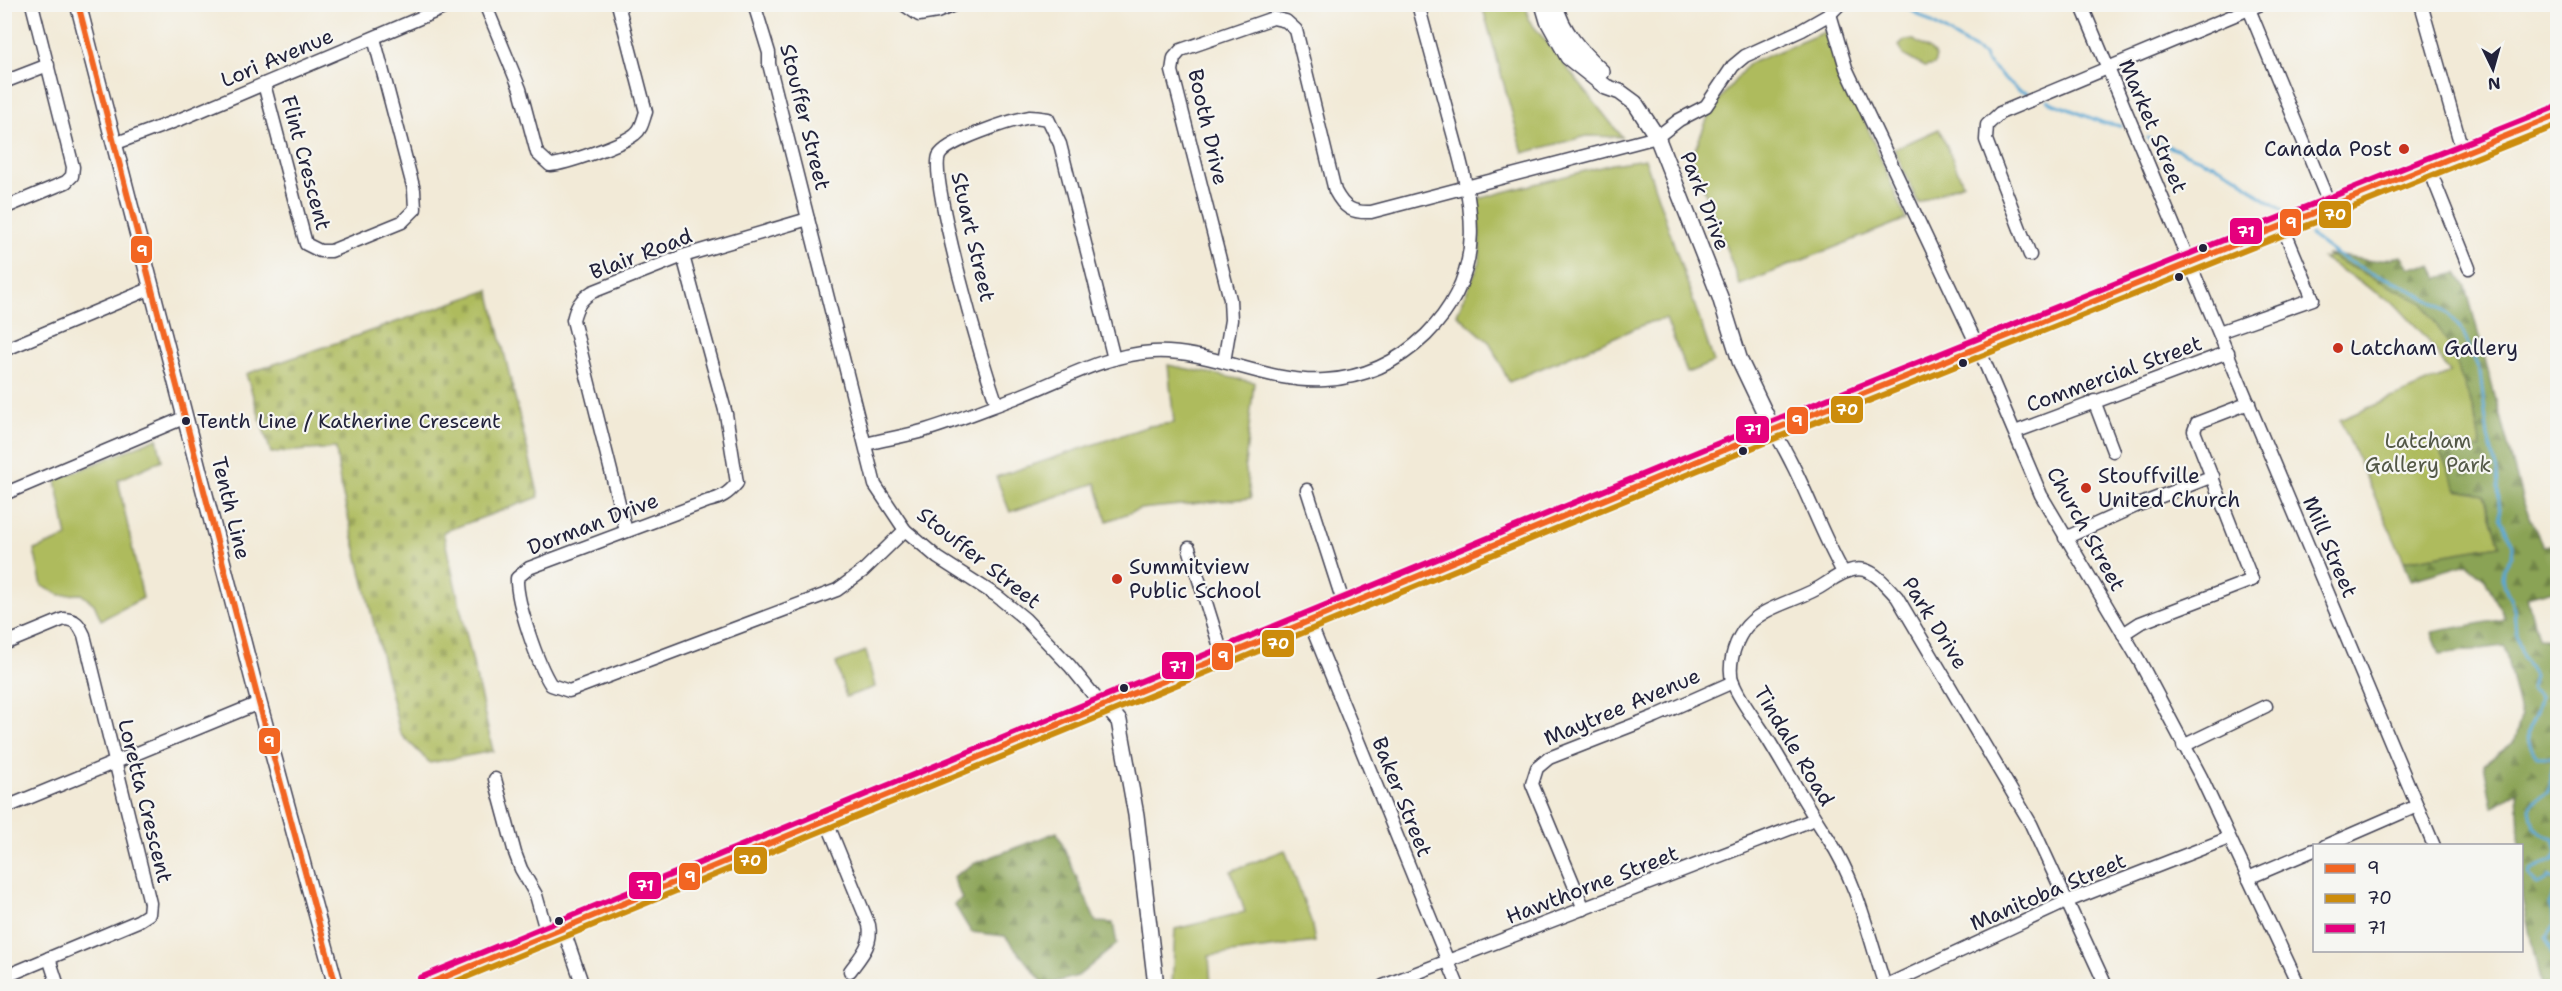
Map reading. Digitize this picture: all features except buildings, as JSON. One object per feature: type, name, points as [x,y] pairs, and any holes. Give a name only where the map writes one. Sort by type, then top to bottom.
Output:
[{"type":"main road","points":[[423,987],[1310,623],[1773,430],[2558,115]]},
{"type":"street","points":[[4,208],[66,182],[72,176],[73,167],[32,4]]},
{"type":"street","name":"Tenth Line","points":[[78,4],[259,703],[336,987]]},
{"type":"street","name":"Lori Avenue","points":[[114,144],[453,4]]},
{"type":"street","points":[[485,4],[520,89],[537,153],[550,165],[569,162],[636,134],[642,125],[645,112],[618,4]]},
{"type":"street","name":"Stouffer Street","points":[[754,4],[769,53],[769,64],[875,485],[905,530],[939,558],[997,596],[1025,619],[1119,721],[1134,803],[1156,987]]},
{"type":"street","points":[[903,4],[919,15],[938,12],[956,4]]},
{"type":"street","points":[[866,444],[924,431],[997,404],[1075,371],[1114,359],[1152,352],[1176,352],[1284,377],[1322,380],[1346,377],[1375,369],[1408,351],[1432,329],[1455,297],[1467,266],[1472,220],[1468,187],[1418,4]]},
{"type":"street","name":"Park Drive","points":[[1543,4],[1548,21],[1568,57],[1606,87],[1620,92]]},
{"type":"street","name":"Park Drive","points":[[1555,4],[1557,16],[1579,51],[1620,92],[1635,103],[1657,137],[1720,297],[1740,361],[1773,430],[1787,451],[1823,535],[1843,572],[1865,570],[1875,574],[1897,597],[2031,824],[2106,987]]},
{"type":"street","points":[[1657,137],[1679,120],[1706,106],[1733,66],[1745,56],[1830,14],[1840,4]]},
{"type":"street","name":"Market Street","points":[[2081,4],[2190,263]]},
{"type":"street","points":[[2030,255],[1986,140],[1987,126],[2002,112],[2248,7],[2261,4]]},
{"type":"street","points":[[2421,4],[2463,153]]},
{"type":"street","points":[[2248,7],[2330,206]]},
{"type":"street","name":"Church Street","points":[[1830,14],[1846,68],[1979,349],[2041,495],[2124,634],[2165,706],[2183,746],[2197,767],[2299,987]]},
{"type":"street","name":"Booth Drive","points":[[1224,362],[1231,320],[1230,299],[1172,71],[1174,58],[1181,50],[1273,18],[1286,21],[1296,30],[1335,191],[1346,208],[1352,212],[1371,212],[1468,187]]},
{"type":"street","name":"Flint Crescent","points":[[264,84],[306,244],[320,251],[331,251],[402,222],[415,208],[414,190],[374,38]]},
{"type":"street","points":[[4,82],[48,65]]},
{"type":"street","name":"Stuart Street","points":[[997,404],[982,360],[940,196],[936,165],[940,153],[959,141],[1032,117],[1048,119],[1060,144],[1114,359]]},
{"type":"street","name":"Park Drive","points":[[1468,187],[1657,137]]},
{"type":"street","points":[[2429,168],[2469,268]]},
{"type":"street","name":"Blair Road","points":[[626,531],[573,320],[582,299],[592,292],[684,256],[808,219]]},
{"type":"street","points":[[2219,332],[2313,299],[2282,225]]},
{"type":"street","name":"Dorman Drive","points":[[684,256],[726,414],[737,483],[729,493],[720,498],[529,568],[517,578],[519,605],[544,675],[551,685],[560,690],[569,691],[837,590],[863,571],[905,530]]},
{"type":"street","name":"Mill Street","points":[[2190,263],[2433,844]]},
{"type":"street","points":[[4,350],[152,288]]},
{"type":"street","name":"Commercial Street","points":[[2015,432],[2228,352]]},
{"type":"street","points":[[2094,401],[2113,451]]},
{"type":"street","points":[[2124,634],[2140,623],[2256,581],[2194,431],[2197,423],[2249,403]]},
{"type":"street","points":[[4,494],[186,417]]},
{"type":"street","points":[[2065,538],[2136,506],[2213,476]]},
{"type":"street","points":[[1307,490],[1345,608]]},
{"type":"street","points":[[1189,548],[1223,657]]},
{"type":"street","name":"Tindale Road","points":[[1843,572],[1820,588],[1751,622],[1742,632],[1732,654],[1733,682],[1829,839],[1853,889],[1885,987]]},
{"type":"street","name":"Loretta Crescent","points":[[4,644],[64,619],[74,620],[79,625],[84,635],[150,903],[149,914],[138,921],[4,977]]},
{"type":"street","name":"Baker Street","points":[[1310,623],[1458,987]]},
{"type":"street","name":"Maytree Avenue","points":[[1584,909],[1532,784],[1537,768],[1549,758],[1656,716],[1733,682]]},
{"type":"street","points":[[4,808],[259,703]]},
{"type":"street","points":[[2183,746],[2266,706]]},
{"type":"street","points":[[495,778],[521,868],[583,987]]},
{"type":"street","points":[[2330,844],[2417,806]]},
{"type":"street","name":"Hawthorne Street","points":[[1383,987],[1815,819]]},
{"type":"street","points":[[826,820],[871,936],[866,949],[850,971]]},
{"type":"street","name":"Manitoba Street","points":[[1885,987],[2068,901],[2229,838]]},
{"type":"street","points":[[2248,878],[2313,850]]},
{"type":"street","points":[[50,958],[58,987]]},
{"type":"green space","points":[[1482,5],[1527,5],[1528,19],[1622,137],[1587,136],[1523,153]]},
{"type":"green space","points":[[1827,31],[1906,219],[1740,285],[1692,157],[1710,112],[1748,64]]},
{"type":"green space","points":[[1905,40],[1914,40],[1931,51],[1936,56],[1934,65],[1924,67],[1903,55],[1899,46]]},
{"type":"green space","points":[[1939,129],[1963,183],[1918,203],[1894,149]]},
{"type":"green space","points":[[1645,159],[1714,362],[1687,373],[1666,319],[1650,322],[1509,382],[1490,343],[1457,314],[1480,261],[1477,199],[1612,164]]},
{"type":"green space","points":[[2326,254],[2373,261],[2401,256],[2409,267],[2432,266],[2438,278],[2457,273],[2466,287],[2523,502],[2543,546],[2557,544],[2557,589],[2527,597],[2538,638],[2557,639],[2557,689],[2551,707],[2558,719],[2557,986],[2541,985],[2523,904],[2523,844],[2519,844],[2517,791],[2492,807],[2484,764],[2514,742],[2521,717],[2504,646],[2440,654],[2432,632],[2505,619],[2485,579],[2467,564],[2411,580],[2404,561],[2500,545],[2484,495],[2457,490],[2435,441],[2481,448],[2474,411],[2449,345],[2423,303]]},
{"type":"green space","name":"Latcham Gallery Park","points":[[2337,255],[2417,294],[2462,330],[2500,545],[2404,561],[2340,420],[2450,373],[2426,337],[2395,304],[2322,258]]},
{"type":"green space","points":[[489,290],[539,497],[443,532],[493,751],[430,763],[400,733],[340,483],[336,448],[271,453],[246,374]]},
{"type":"green space","points":[[1168,365],[1254,382],[1245,465],[1251,498],[1140,509],[1107,521],[1096,483],[1010,512],[996,477],[1149,426],[1174,423]]},
{"type":"green space","points":[[157,438],[162,460],[118,480],[143,598],[101,620],[94,604],[81,594],[60,595],[42,586],[34,550],[67,537],[56,480]]},
{"type":"green space","points":[[866,651],[875,687],[846,697],[836,663]]},
{"type":"green space","points":[[1057,832],[1096,922],[1113,923],[1117,944],[1078,976],[1045,985],[1005,936],[971,932],[954,904],[962,899],[953,877],[973,864]]},
{"type":"green space","points":[[1285,850],[1311,921],[1315,942],[1209,956],[1211,986],[1172,986],[1175,929],[1245,912],[1231,871]]},
{"type":"waterway","points":[[1901,4],[1984,55],[1986,61],[2017,90],[2027,93]]},
{"type":"waterway","points":[[2048,101],[2104,123],[2121,126]]},
{"type":"waterway","points":[[2147,138],[2218,166],[2238,177],[2259,195],[2282,210]]},
{"type":"waterway","points":[[2310,235],[2337,255],[2371,273],[2399,283],[2442,308],[2462,330],[2480,372],[2488,437],[2497,472],[2500,517],[2513,545],[2512,555],[2503,569],[2502,579],[2514,609],[2516,634],[2523,657],[2534,675],[2531,689],[2540,697],[2528,733],[2529,740],[2537,757],[2551,757],[2554,761],[2548,792],[2533,803],[2530,809],[2534,827],[2541,833],[2554,838],[2557,852],[2553,860],[2530,871],[2529,876],[2537,884],[2543,883],[2550,876],[2558,882]]},
{"type":"waterway","points":[[2558,886],[2549,904],[2555,924],[2546,938],[2558,964]]},
{"type":"transit line","name":"9","points":[[78,4],[259,703],[336,986]]},
{"type":"transit line","name":"71","points":[[420,978],[1770,422],[2555,107]]},
{"type":"transit line","name":"9","points":[[423,986],[1773,430],[2558,115]]},
{"type":"transit line","name":"70","points":[[445,986],[1776,438],[2558,125]]},
{"type":"place","name":"Canada Post","points":[[2404,149]]},
{"type":"place","name":"Latcham Gallery","points":[[2338,348]]},
{"type":"place","name":"Tenth Line / Katherine Crescent","points":[[186,421]]},
{"type":"place","name":"Stouffville United Church","points":[[2086,488]]},
{"type":"place","name":"Summitview Public School","points":[[1117,579]]}]
